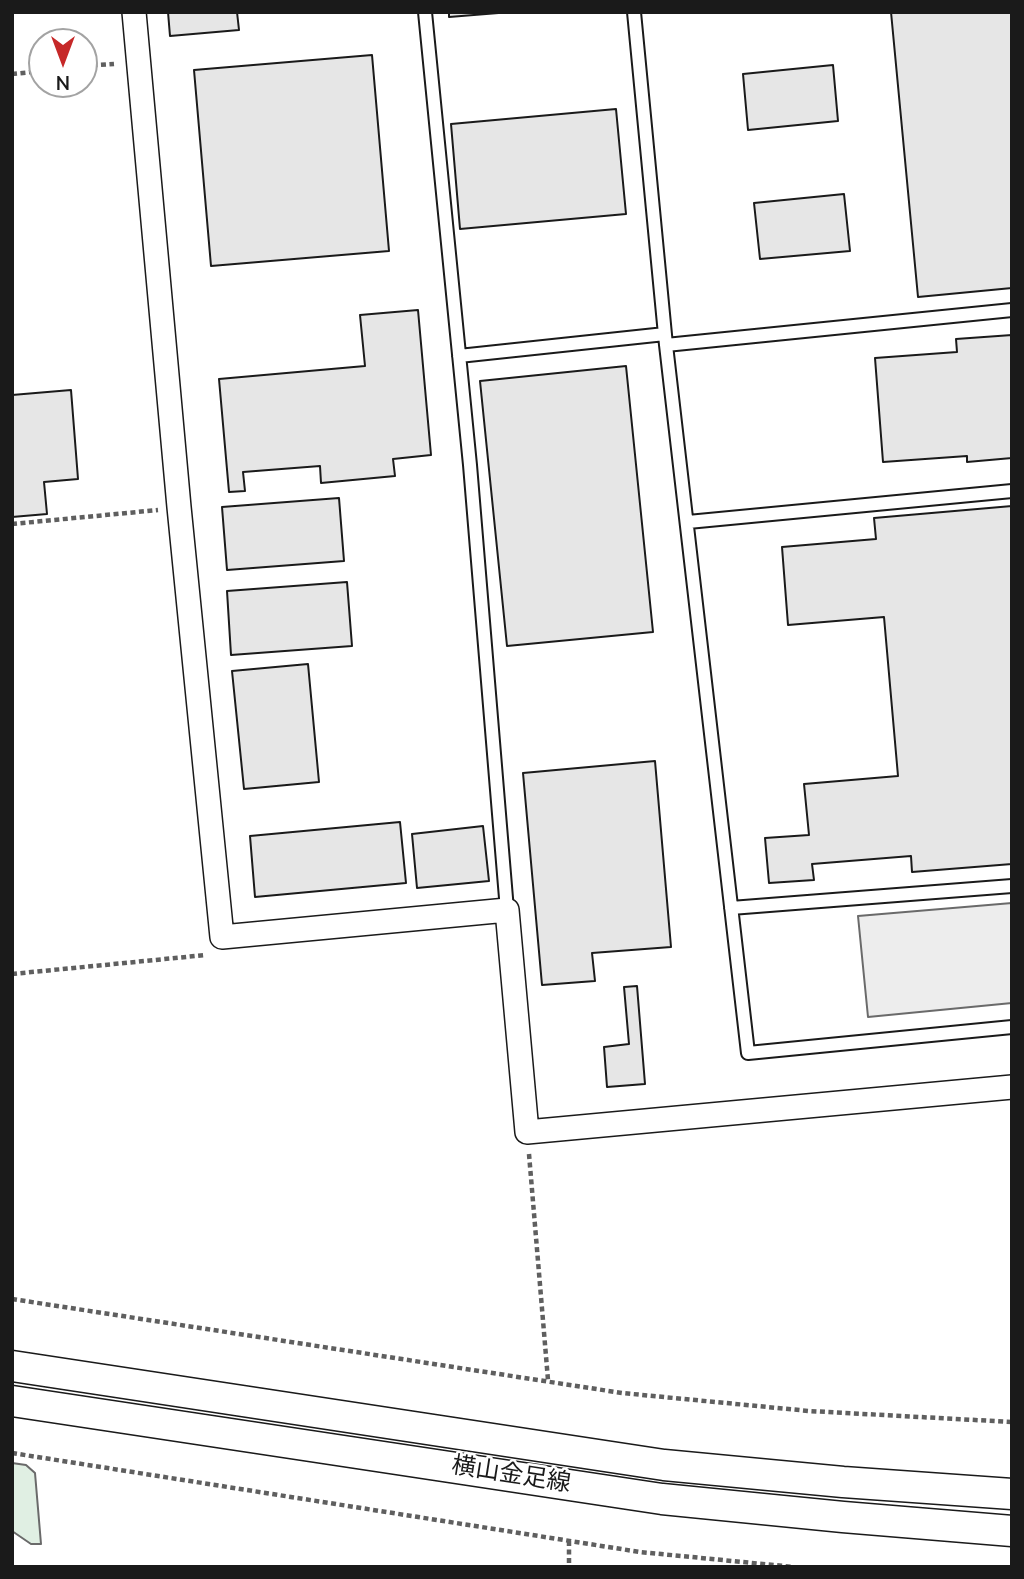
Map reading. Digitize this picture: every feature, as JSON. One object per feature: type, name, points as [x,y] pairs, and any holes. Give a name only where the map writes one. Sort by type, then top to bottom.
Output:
[{"type":"street","points":[[134,12],[179,508],[222,937],[507,910],[527,1132],[1012,1087]]},
{"type":"street","name":"横山金足線","points":[[12,1366],[664,1465],[1012,1494]]},
{"type":"street","name":"横山金足線","points":[[12,1401],[662,1499],[1012,1531]]},
{"type":"lane","points":[[425,12],[459,356],[507,910]]},
{"type":"lane","points":[[634,12],[666,340],[748,1053],[1012,1027]]},
{"type":"lane","points":[[459,356],[1012,310]]},
{"type":"lane","points":[[688,522],[1012,491]]},
{"type":"lane","points":[[731,908],[1012,886]]},
{"type":"path","points":[[98,65],[139,61]]},
{"type":"path","points":[[12,524],[179,508]]},
{"type":"path","points":[[12,974],[209,955],[222,937]]},
{"type":"path","points":[[527,1132],[548,1380]]},
{"type":"path","points":[[12,1299],[622,1392],[808,1411],[1012,1422]]},
{"type":"path","points":[[12,1453],[640,1552],[794,1567]]},
{"type":"path","points":[[569,1541],[569,1567]]},
{"type":"green space","points":[[12,1463],[26,1465],[35,1473],[41,1544],[31,1544],[12,1531]]},
{"type":"shaded area","points":[[1012,903],[1012,1003],[868,1017],[858,916]]},
{"type":"building","points":[[168,12],[237,12],[239,30],[170,36]]},
{"type":"building","points":[[449,12],[511,12],[449,17]]},
{"type":"building","points":[[891,12],[1012,12],[1012,288],[918,297]]},
{"type":"building","points":[[372,55],[389,251],[211,266],[194,70]]},
{"type":"building","points":[[833,65],[838,121],[748,130],[743,74]]},
{"type":"building","points":[[616,109],[626,214],[460,229],[451,124]]},
{"type":"building","points":[[844,194],[850,251],[760,259],[754,203]]},
{"type":"building","points":[[418,310],[431,455],[393,459],[395,476],[321,483],[320,466],[243,472],[245,491],[229,492],[219,379],[365,366],[360,315]]},
{"type":"building","points":[[1012,335],[1012,458],[967,462],[967,456],[883,462],[875,358],[957,352],[956,339]]},
{"type":"building","points":[[626,366],[653,632],[507,646],[480,381]]},
{"type":"building","points":[[71,390],[78,479],[44,482],[47,514],[12,517],[12,395]]},
{"type":"building","points":[[339,498],[344,561],[227,570],[222,507]]},
{"type":"building","points":[[1012,506],[1012,864],[912,872],[911,856],[812,864],[814,880],[769,883],[765,838],[809,835],[804,784],[898,776],[884,617],[788,625],[782,547],[876,539],[874,518]]},
{"type":"building","points":[[347,582],[352,646],[231,655],[227,591]]},
{"type":"building","points":[[308,664],[319,782],[244,789],[232,671]]},
{"type":"building","points":[[655,761],[671,947],[592,953],[595,981],[542,985],[523,773]]},
{"type":"building","points":[[400,822],[406,883],[255,897],[250,836]]},
{"type":"building","points":[[483,826],[489,881],[417,888],[412,834]]},
{"type":"building","points":[[637,986],[645,1084],[607,1087],[604,1047],[629,1044],[624,987]]}]
